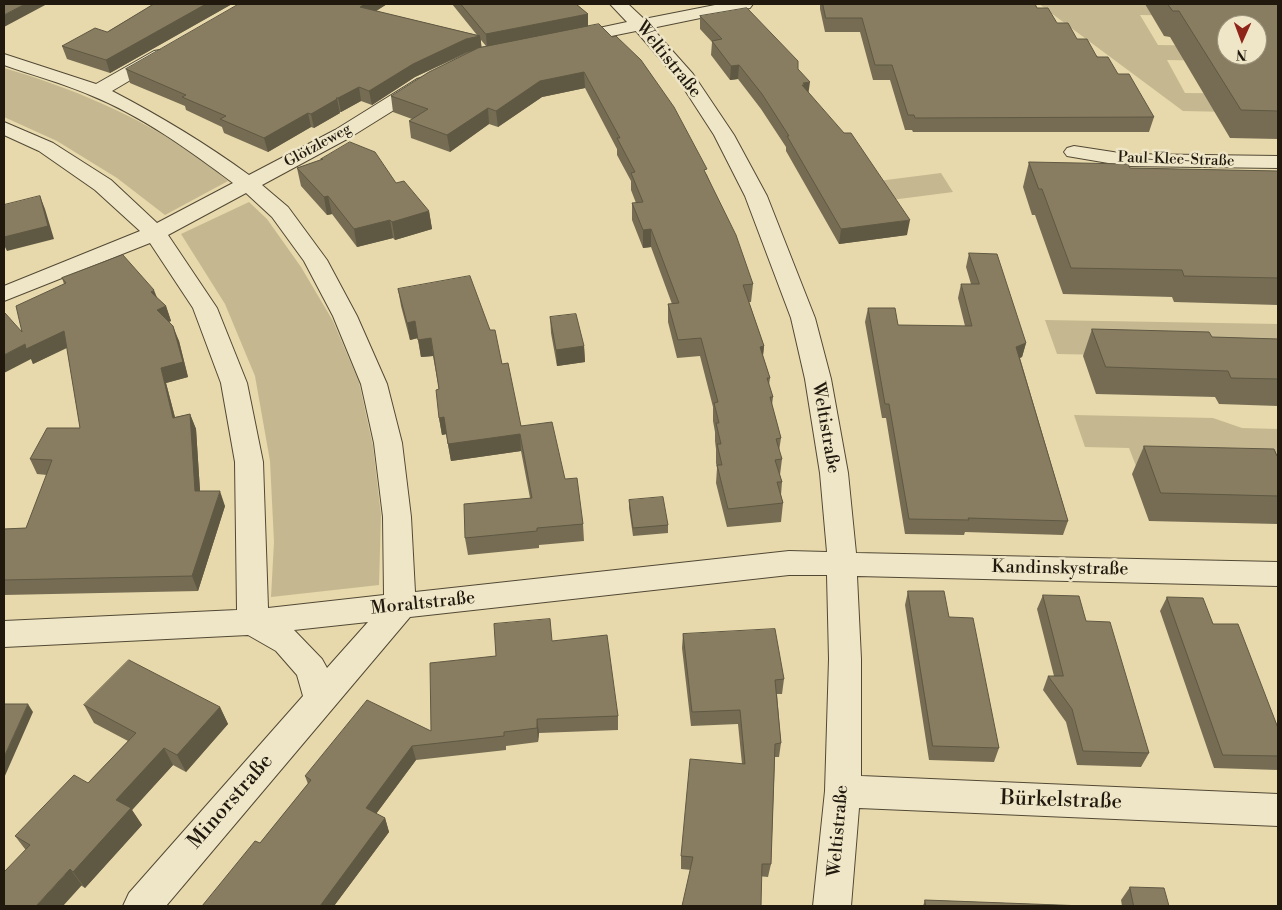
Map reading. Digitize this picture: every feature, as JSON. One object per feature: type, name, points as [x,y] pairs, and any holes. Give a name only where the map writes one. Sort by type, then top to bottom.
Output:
[{"type":"street","name":"Weltistraße","points":[[618,4],[640,25],[686,78],[724,135],[756,196],[803,318],[818,379],[834,473],[842,564],[845,659],[843,791],[832,906]]},
{"type":"street","points":[[549,43],[744,4]]},
{"type":"street","points":[[98,91],[173,47]]},
{"type":"street","points":[[4,60],[98,91],[150,118],[205,152],[249,185],[280,212],[315,260],[345,316],[374,384],[388,443],[397,517],[400,607]]},
{"type":"street","name":"Glötzleweg","points":[[4,294],[155,233],[249,185],[342,134],[440,74]]},
{"type":"street","points":[[4,128],[46,147],[103,185],[155,233],[205,308],[234,383],[249,462],[254,622],[287,642],[311,669],[320,698]]},
{"type":"street","name":"Paul-Klee-Straße","points":[[1074,152],[1126,160],[1278,162]]},
{"type":"street","name":"Moraltstraße","points":[[4,634],[254,622],[788,563],[842,564]]},
{"type":"street","name":"Kandinskystraße","points":[[842,564],[1278,574]]},
{"type":"street","name":"Minorstraße","points":[[142,906],[400,607]]},
{"type":"street","name":"Bürkelstraße","points":[[843,791],[1278,810]]},
{"type":"shaded area","points":[[1039,4],[1278,4],[1278,17],[1267,17],[1267,15],[1140,15],[1158,45],[1217,46],[1217,61],[1167,60],[1185,93],[1278,94],[1278,113],[1183,111]]},
{"type":"shaded area","points":[[1267,58],[1278,62],[1267,62]]},
{"type":"shaded area","points":[[4,68],[54,84],[127,115],[195,155],[228,181],[165,215],[117,178],[57,141],[4,117]]},
{"type":"shaded area","points":[[941,173],[953,192],[868,203],[855,184]]},
{"type":"shaded area","points":[[249,202],[267,219],[301,267],[333,321],[359,382],[373,446],[381,515],[379,585],[271,597],[274,542],[270,461],[255,376],[225,304],[181,234]]},
{"type":"shaded area","points":[[1045,320],[1278,324],[1278,362],[1205,357],[1057,354]]},
{"type":"shaded area","points":[[1074,415],[1213,418],[1242,428],[1278,429],[1278,477],[1136,466],[1129,448],[1085,447]]},
{"type":"building","points":[[4,4],[25,4],[4,15]]},
{"type":"building","points":[[154,4],[206,4],[106,60],[62,46],[95,28],[107,32]]},
{"type":"building","points":[[239,4],[365,4],[360,7],[480,36],[466,39],[413,64],[369,91],[359,87],[264,138],[220,119],[226,116],[182,97],[186,95],[126,69]]},
{"type":"building","points":[[461,4],[576,4],[588,14],[486,34]]},
{"type":"building","points":[[823,4],[1035,4],[1037,8],[1048,8],[1057,23],[1068,23],[1077,39],[1087,39],[1097,57],[1108,57],[1118,74],[1129,74],[1154,117],[915,118],[914,115],[908,115],[892,65],[875,65],[862,18],[826,18]]},
{"type":"building","points":[[1168,4],[1278,4],[1278,111],[1241,110],[1179,11],[1173,11]]},
{"type":"building","points":[[747,8],[798,61],[798,69],[810,82],[803,83],[805,85],[802,85],[844,133],[851,133],[910,220],[841,229],[787,136],[789,136],[762,94],[739,65],[731,66],[712,41],[722,39],[700,16]]},
{"type":"building","points":[[599,24],[612,37],[616,36],[641,60],[674,107],[707,169],[704,170],[736,235],[753,284],[743,285],[764,346],[760,347],[770,378],[767,378],[773,397],[770,397],[781,438],[776,439],[782,459],[775,460],[782,482],[777,482],[783,503],[728,509],[717,465],[722,465],[717,444],[721,444],[716,423],[719,423],[714,403],[718,402],[701,338],[678,340],[668,304],[679,303],[651,229],[643,230],[632,203],[643,202],[631,173],[635,172],[617,138],[620,138],[584,72],[540,81],[496,111],[488,108],[447,135],[409,121],[428,109],[391,96],[429,72],[478,48]]},
{"type":"building","points":[[350,142],[375,152],[396,183],[404,181],[429,211],[392,222],[390,220],[354,229],[328,196],[324,197],[297,168],[323,159],[321,159]]},
{"type":"building","points":[[1029,162],[1128,164],[1130,168],[1278,171],[1278,278],[1184,276],[1182,270],[1071,268],[1042,189],[1039,189]]},
{"type":"building","points":[[40,196],[48,226],[4,237],[4,205]]},
{"type":"building","points":[[969,253],[997,254],[1026,343],[1016,347],[1068,521],[968,518],[969,520],[909,519],[889,404],[885,404],[868,308],[895,308],[898,325],[972,326],[961,284],[979,284]]},
{"type":"building","points":[[123,255],[154,290],[151,292],[166,306],[157,310],[173,326],[183,362],[161,368],[173,418],[190,414],[195,491],[220,491],[192,576],[4,580],[4,529],[26,528],[52,460],[30,459],[47,428],[80,428],[64,331],[26,349],[25,344],[4,355],[4,313],[22,332],[16,306],[66,283],[62,278]]},
{"type":"building","points":[[470,276],[490,330],[495,330],[502,364],[508,363],[521,426],[552,422],[565,479],[577,478],[583,524],[537,528],[537,531],[465,538],[464,504],[532,498],[520,434],[448,444],[444,417],[439,418],[436,390],[439,389],[431,338],[418,340],[415,321],[407,323],[398,289]]},
{"type":"building","points":[[576,314],[584,346],[556,350],[550,317]]},
{"type":"building","points":[[1092,329],[1209,332],[1212,337],[1278,339],[1278,379],[1231,378],[1228,371],[1106,367]]},
{"type":"building","points":[[1144,446],[1274,449],[1278,456],[1278,496],[1161,493]]},
{"type":"building","points":[[663,497],[668,525],[633,528],[629,500]]},
{"type":"building","points":[[908,591],[944,591],[949,617],[973,618],[999,748],[933,746]]},
{"type":"building","points":[[1043,595],[1079,596],[1086,621],[1110,622],[1149,753],[1083,751],[1072,709],[1048,676],[1063,676]]},
{"type":"building","points":[[1167,597],[1203,598],[1213,624],[1238,624],[1278,728],[1278,756],[1223,755]]},
{"type":"building","points":[[550,619],[552,641],[607,635],[618,716],[537,719],[537,728],[504,732],[504,736],[412,746],[366,808],[385,818],[320,906],[202,906],[255,841],[260,843],[311,780],[305,776],[367,700],[431,731],[430,663],[496,656],[494,624]]},
{"type":"building","points":[[775,629],[784,679],[775,680],[781,743],[775,744],[771,864],[762,864],[761,906],[682,906],[693,857],[681,856],[690,759],[745,764],[740,710],[692,712],[683,634]]},
{"type":"building","points":[[129,660],[220,707],[177,755],[164,748],[116,800],[131,808],[73,872],[70,869],[36,906],[4,906],[4,872],[30,845],[15,836],[74,775],[88,783],[136,733],[84,705]]},
{"type":"building","points":[[4,704],[28,704],[4,757]]},
{"type":"building","points":[[1130,887],[1164,888],[1169,906],[1134,906]]},
{"type":"building","points":[[925,900],[1085,906],[926,906]]}]
